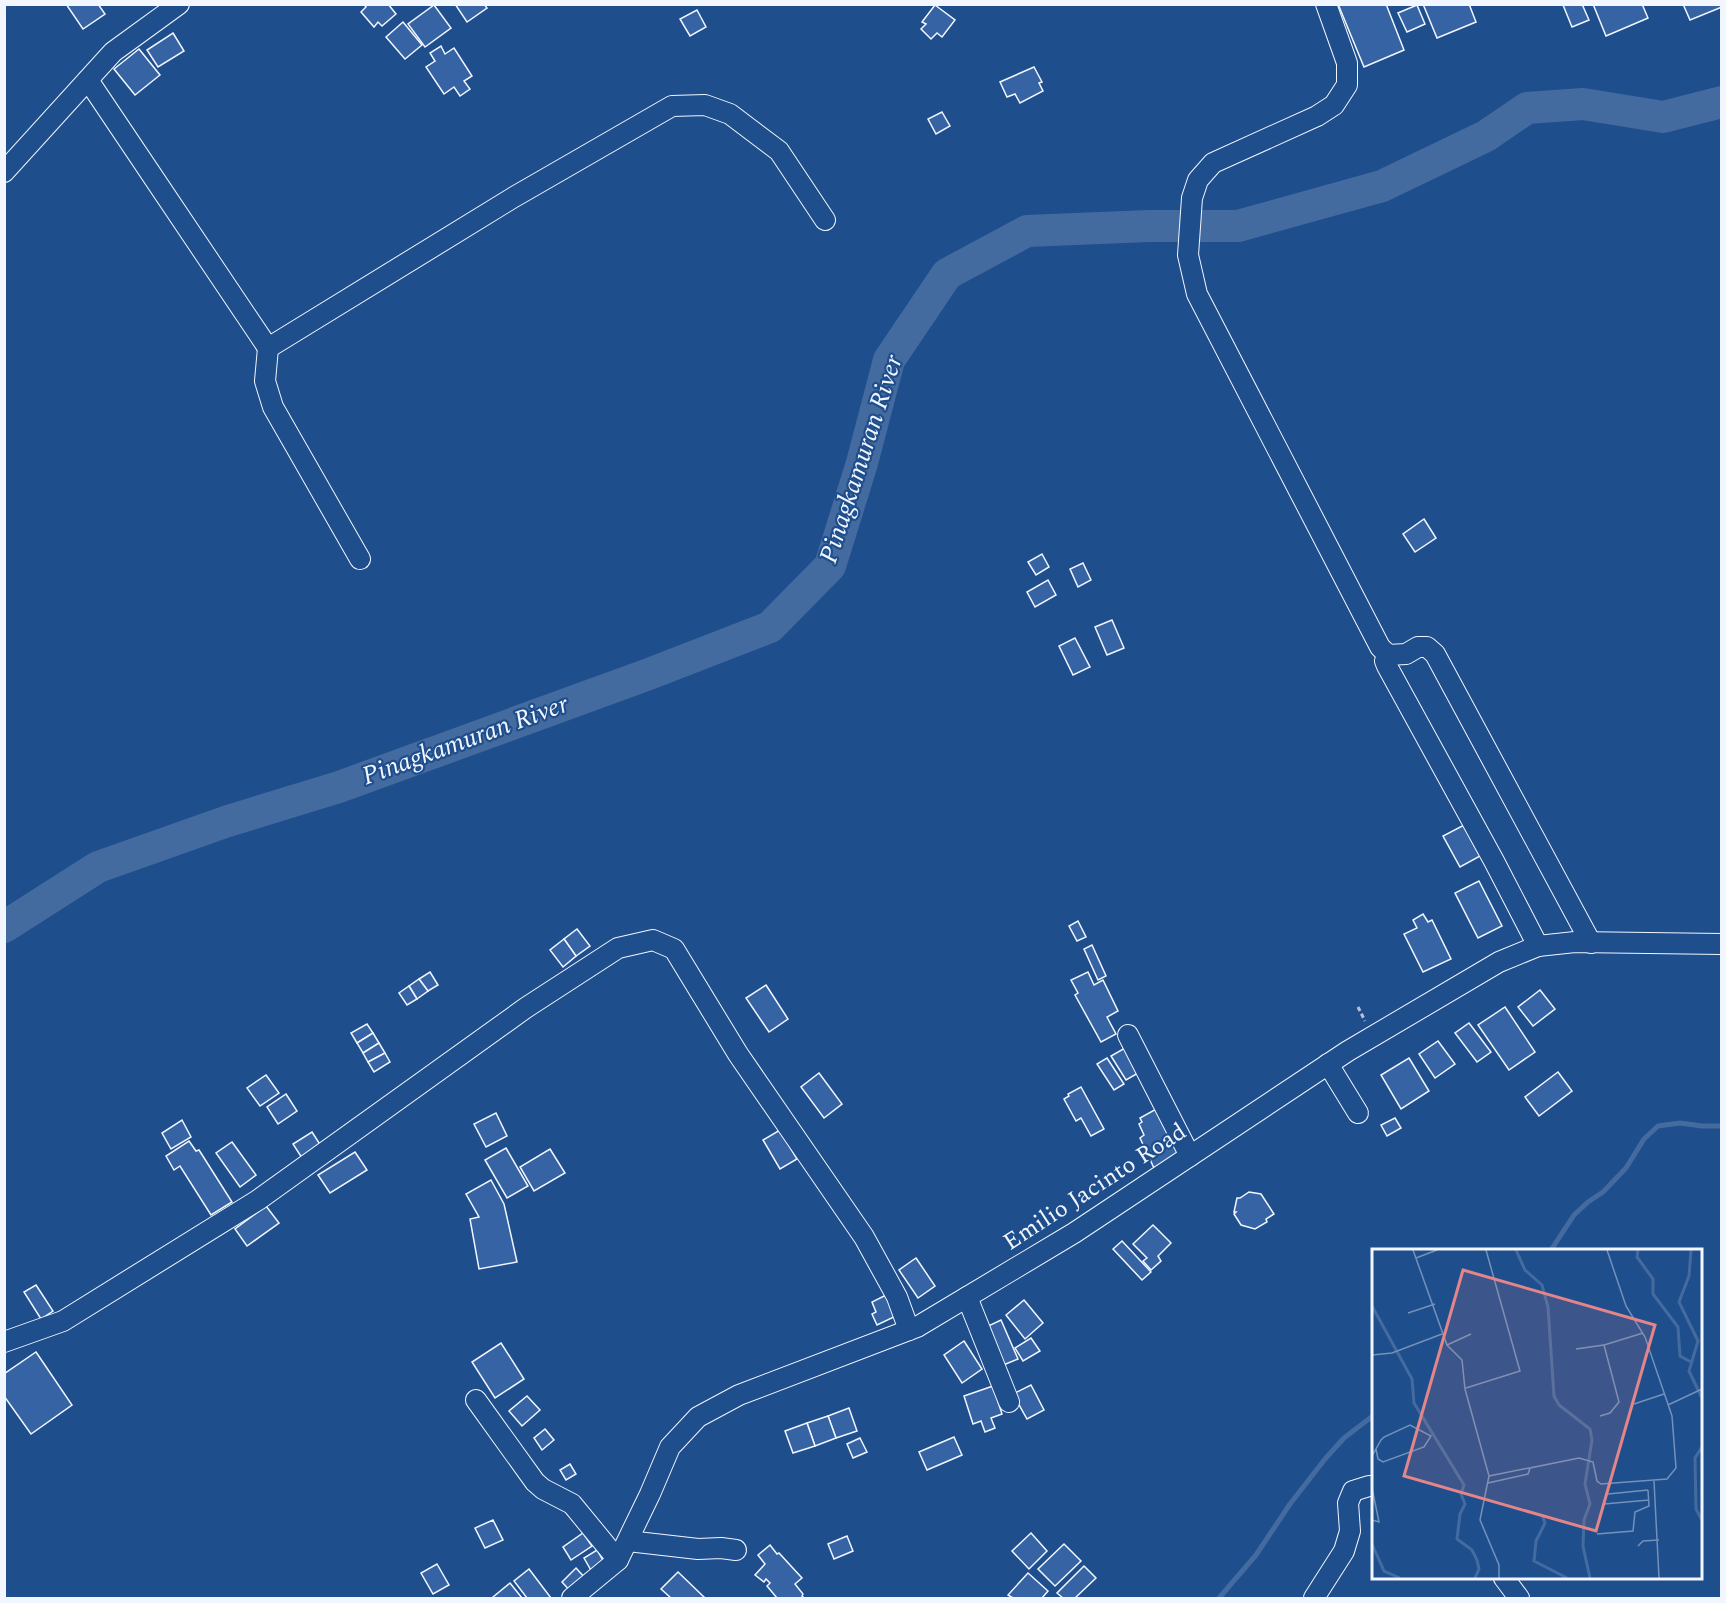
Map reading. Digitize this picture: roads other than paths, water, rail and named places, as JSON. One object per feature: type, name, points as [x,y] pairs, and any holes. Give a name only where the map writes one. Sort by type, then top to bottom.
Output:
[{"type":"street","points":[[4,172],[112,52],[178,4]]},
{"type":"street","points":[[1326,4],[1347,63],[1347,85],[1334,105],[1317,116],[1213,163],[1198,180],[1192,198],[1188,255],[1197,294],[1380,647],[1388,656]]},
{"type":"street","points":[[88,80],[268,348],[266,381],[273,407],[360,559]]},
{"type":"street","points":[[268,348],[514,197],[672,106],[705,105],[730,114],[779,151],[825,220]]},
{"type":"street","points":[[1388,656],[1406,654],[1418,647],[1427,647],[1435,654],[1592,943]]},
{"type":"street","points":[[1388,656],[1385,661],[1387,666],[1538,946]]},
{"type":"street","points":[[4,1342],[63,1321],[258,1200],[528,1007],[618,948],[653,940],[674,949],[738,1054],[864,1237],[897,1297],[909,1330]]},
{"type":"street","name":"Emilio Jacinto Road","points":[[572,1599],[618,1560],[670,1447],[698,1417],[739,1395],[917,1327],[1074,1233],[1348,1051],[1499,962],[1538,946],[1575,942],[1722,944]]},
{"type":"street","points":[[1128,1035],[1190,1156]]},
{"type":"street","points":[[1328,1064],[1358,1113]]},
{"type":"street","points":[[967,1297],[1009,1402]]},
{"type":"street","points":[[476,1400],[535,1482],[543,1489],[572,1504],[618,1560]]},
{"type":"street","points":[[1314,1599],[1344,1551],[1350,1531],[1348,1503],[1353,1491],[1372,1486]]},
{"type":"street","points":[[628,1541],[698,1549],[736,1550]]},
{"type":"street","points":[[1505,1579],[1519,1599]]},
{"type":"waterway","name":"Pinagkamuran River","points":[[4,927],[98,867],[228,821],[339,787],[649,674],[770,627],[830,566],[862,463],[889,360],[947,274],[1027,231],[1149,226],[1238,226],[1382,186],[1486,136],[1527,108],[1583,104],[1663,117],[1722,102]]},
{"type":"waterway","points":[[1552,1249],[1574,1215],[1603,1192],[1626,1168],[1644,1139],[1658,1126],[1680,1123],[1722,1126]]},
{"type":"waterway","points":[[1219,1598],[1256,1555],[1290,1504],[1325,1459],[1344,1438],[1372,1417]]}]
